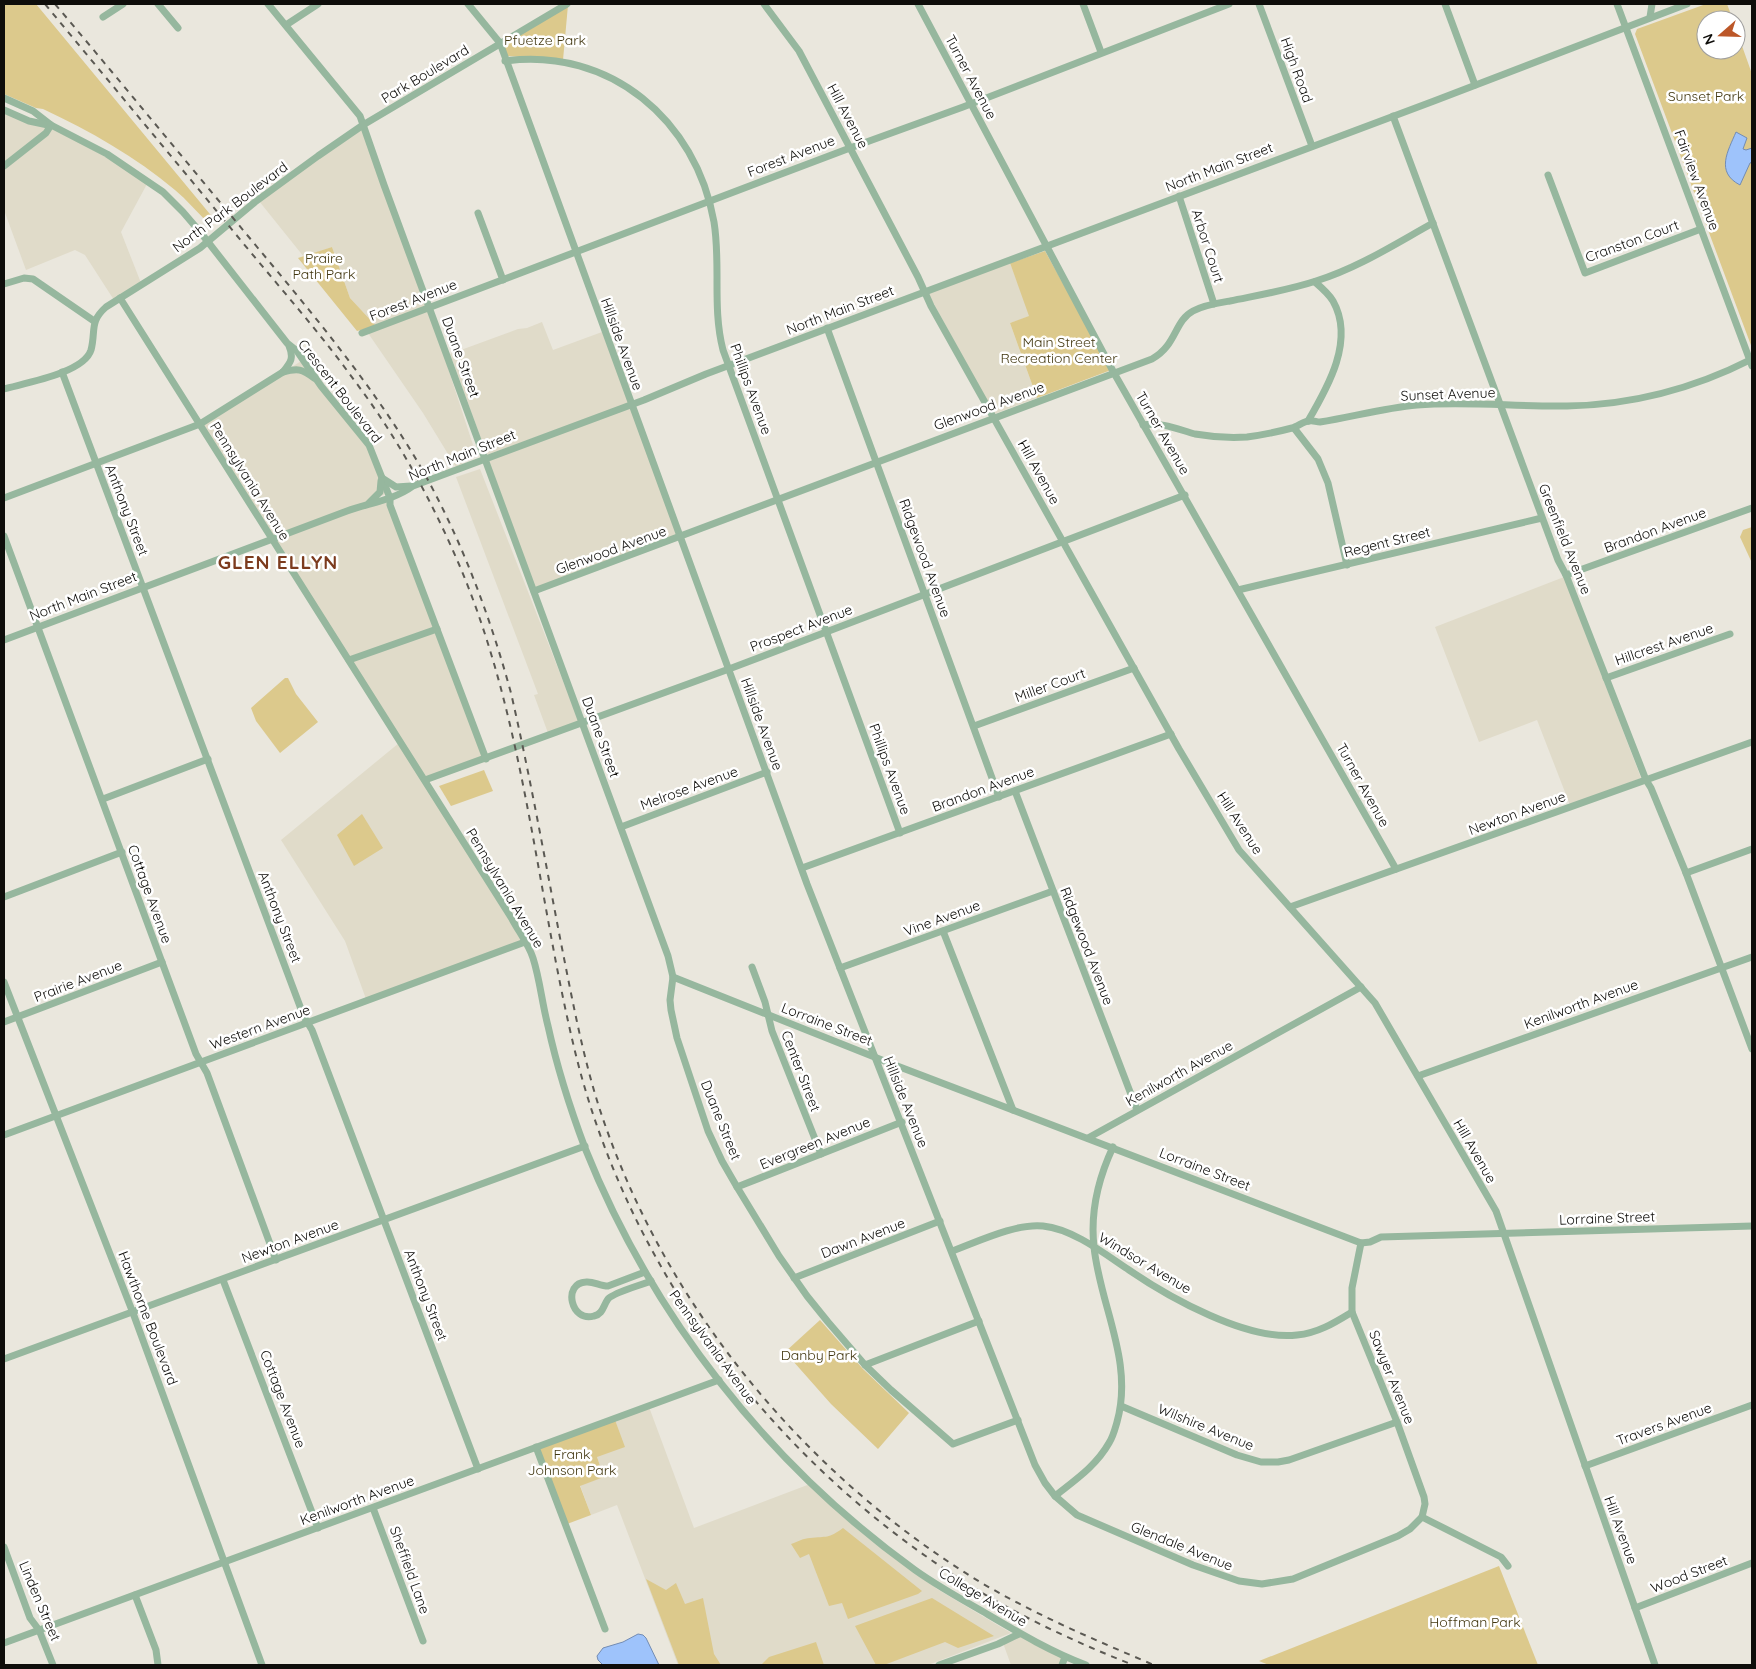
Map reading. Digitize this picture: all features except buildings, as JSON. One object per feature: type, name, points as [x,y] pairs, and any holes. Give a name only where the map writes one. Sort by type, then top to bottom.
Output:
[{"type":"street","points":[[103,17],[123,4]]},
{"type":"street","points":[[158,4],[178,28]]},
{"type":"street","name":"Duane Street","points":[[268,4],[360,116],[668,956],[673,977],[670,1000],[671,1010],[677,1038],[708,1131],[722,1161],[794,1278],[865,1365],[907,1405],[952,1444],[1018,1420]]},
{"type":"street","points":[[286,25],[318,4]]},
{"type":"street","name":"Hillside Avenue","points":[[468,4],[500,43],[802,868],[1032,1456]]},
{"type":"street","points":[[500,43],[567,4]]},
{"type":"street","name":"Hill Avenue","points":[[764,4],[799,51],[932,306],[1171,734],[1239,850],[1375,1003],[1496,1211],[1655,1665]]},
{"type":"street","name":"Turner Avenue","points":[[918,4],[1114,373],[1396,870]]},
{"type":"street","points":[[1083,4],[1101,52]]},
{"type":"street","name":"Forest Avenue","points":[[362,333],[971,104],[1101,52],[1229,4]]},
{"type":"street","name":"High Road","points":[[1259,4],[1312,146]]},
{"type":"street","points":[[1445,4],[1475,85]]},
{"type":"street","name":"Fairview Avenue","points":[[1618,4],[1752,361]]},
{"type":"street","points":[[1650,17],[1652,4]]},
{"type":"street","name":"North Main Street","points":[[4,640],[369,503],[390,498],[406,491],[412,486],[729,365],[1394,116],[1686,4]]},
{"type":"street","name":"Park Boulevard","points":[[363,125],[500,43]]},
{"type":"street","name":"Phillips Avenue","points":[[506,61],[526,58],[570,63],[610,76],[633,91],[661,114],[682,141],[697,169],[710,201],[717,245],[716,288],[718,328],[729,365],[900,833]]},
{"type":"street","name":"Crescent Boulevard","points":[[4,98],[33,111],[51,125],[107,154],[162,192],[184,212],[369,445],[486,759]]},
{"type":"street","name":"Crescent Boulevard","points":[[4,110],[29,121],[51,125]]},
{"type":"street","name":"Greenfield Avenue","points":[[1394,116],[1558,560],[1646,780],[1652,788],[1686,873],[1752,1049]]},
{"type":"street","points":[[4,166],[46,132],[51,125]]},
{"type":"street","name":"North Park Boulevard","points":[[94,321],[98,314],[120,298],[200,248],[255,202],[363,125]]},
{"type":"street","name":"Cranston Court","points":[[1548,176],[1585,273],[1701,229]]},
{"type":"street","name":"Arbor Court","points":[[1179,196],[1214,304]]},
{"type":"street","points":[[478,213],[503,280]]},
{"type":"street","name":"Glenwood Avenue","points":[[534,591],[1152,358],[1161,353],[1173,340],[1183,319],[1193,311],[1214,304],[1315,282],[1385,250],[1433,223]]},
{"type":"street","points":[[4,284],[19,278],[33,279],[94,321],[91,350],[87,357],[71,369],[4,389]]},
{"type":"street","points":[[1308,421],[1330,379],[1339,350],[1341,336],[1339,314],[1336,307],[1330,297],[1315,282]]},
{"type":"street","name":"Pennsylvania Avenue","points":[[120,298],[425,780],[533,956],[553,1047],[585,1146],[610,1204],[645,1272],[684,1334],[744,1412],[786,1457],[874,1539]]},
{"type":"street","name":"Ridgewood Avenue","points":[[827,328],[1000,796]]},
{"type":"street","points":[[283,372],[292,359],[287,343]]},
{"type":"street","name":"Sunset Avenue","points":[[1144,425],[1161,424],[1198,434],[1222,437],[1261,435],[1294,428],[1308,421],[1317,422],[1364,412],[1416,405],[1500,404],[1570,406],[1621,402],[1683,387],[1752,361]]},
{"type":"street","points":[[4,498],[200,424],[283,372],[296,369],[301,370],[314,378],[322,386]]},
{"type":"street","name":"Anthony Street","points":[[62,372],[304,1017],[308,1023],[384,1220],[478,1469]]},
{"type":"street","points":[[1294,428],[1318,460],[1328,483],[1347,565]]},
{"type":"street","points":[[369,503],[380,492],[382,478],[396,487],[412,486]]},
{"type":"street","name":"Prospect Avenue","points":[[425,780],[826,632],[1184,495]]},
{"type":"street","name":"Brandon Avenue","points":[[1566,576],[1752,508]]},
{"type":"street","name":"Regent Street","points":[[1238,590],[1542,518]]},
{"type":"street","name":"Cottage Avenue","points":[[4,536],[196,1054],[202,1062],[276,1260]]},
{"type":"street","points":[[349,660],[437,629]]},
{"type":"street","name":"Hillcrest Avenue","points":[[1606,678],[1730,634]]},
{"type":"street","name":"Miller Court","points":[[974,726],[1134,668]]},
{"type":"street","name":"Brandon Avenue","points":[[802,868],[1171,734]]},
{"type":"street","name":"Newton Avenue","points":[[1290,907],[1752,742]]},
{"type":"street","points":[[103,800],[208,759]]},
{"type":"street","name":"Melrose Avenue","points":[[621,826],[767,772]]},
{"type":"street","name":"Ridgewood Avenue","points":[[1015,791],[1137,1110]]},
{"type":"street","points":[[1686,873],[1752,849]]},
{"type":"street","points":[[4,896],[122,852]]},
{"type":"street","name":"Vine Avenue","points":[[840,968],[1053,891]]},
{"type":"street","points":[[943,931],[1014,1110]]},
{"type":"street","name":"Western Avenue","points":[[4,1135],[524,942]]},
{"type":"street","name":"Kenilworth Avenue","points":[[1418,1076],[1752,957]]},
{"type":"street","name":"Prairie Avenue","points":[[4,1022],[162,962]]},
{"type":"street","name":"Center Street","points":[[752,967],[766,1002],[772,1031],[821,1154]]},
{"type":"street","name":"Lorraine Street","points":[[673,977],[1361,1243],[1370,1242],[1381,1237],[1752,1226]]},
{"type":"street","name":"Hawthorne Boulevard","points":[[4,982],[133,1313],[262,1665]]},
{"type":"street","name":"Kenilworth Avenue","points":[[1088,1138],[1361,986]]},
{"type":"street","name":"Evergreen Avenue","points":[[737,1187],[902,1122]]},
{"type":"street","name":"Newton Avenue","points":[[4,1359],[585,1146]]},
{"type":"street","points":[[1055,1496],[1084,1473],[1099,1458],[1110,1441],[1121,1406],[1123,1379],[1119,1350],[1104,1298],[1093,1245],[1096,1193],[1103,1169],[1113,1148]]},
{"type":"street","name":"Dawn Avenue","points":[[794,1278],[940,1222]]},
{"type":"street","name":"Windsor Avenue","points":[[952,1251],[1018,1228],[1036,1225],[1046,1226],[1093,1245],[1160,1289],[1198,1309],[1245,1328],[1272,1334],[1296,1335],[1331,1326],[1352,1312]]},
{"type":"street","name":"Sawyer Avenue","points":[[1361,1243],[1352,1288],[1352,1312],[1397,1422],[1424,1497],[1425,1504],[1422,1518]]},
{"type":"street","points":[[645,1272],[608,1286],[586,1282],[578,1284],[573,1289],[572,1306],[584,1316],[592,1317],[600,1314],[609,1298],[651,1281]]},
{"type":"street","name":"Cottage Avenue","points":[[223,1280],[318,1528]]},
{"type":"street","points":[[865,1365],[979,1321]]},
{"type":"street","name":"Kenilworth Avenue","points":[[4,1643],[719,1380]]},
{"type":"street","name":"Travers Avenue","points":[[1585,1466],[1752,1405]]},
{"type":"street","name":"Wilshire Avenue","points":[[1121,1406],[1237,1455],[1268,1462],[1290,1460],[1397,1422]]},
{"type":"street","points":[[536,1447],[605,1629]]},
{"type":"street","name":"Glendale Avenue","points":[[1032,1456],[1045,1483],[1055,1496],[1067,1508],[1087,1520],[1217,1575],[1256,1584],[1278,1583],[1301,1577],[1398,1536],[1410,1530],[1422,1518]]},
{"type":"street","name":"Sheffield Lane","points":[[373,1508],[423,1641]]},
{"type":"street","points":[[1422,1518],[1500,1557],[1508,1566]]},
{"type":"street","name":"College Avenue","points":[[874,1539],[938,1585],[1019,1634],[1065,1657],[1086,1665]]},
{"type":"street","name":"Linden Street","points":[[4,1547],[30,1618],[39,1630],[53,1665]]},
{"type":"street","name":"Wood Street","points":[[1635,1608],[1752,1563]]},
{"type":"street","points":[[135,1595],[156,1650],[158,1665]]},
{"type":"street","points":[[939,1665],[998,1644],[1019,1634]]},
{"type":"street","points":[[1062,1665],[1065,1657]]},
{"type":"shaded area","points":[[4,113],[52,128],[104,156],[147,184],[121,232],[141,283],[114,300],[85,255],[75,250],[26,270],[4,210]]},
{"type":"shaded area","points":[[362,128],[428,306],[376,326],[350,298],[332,247],[304,257],[259,201]]},
{"type":"shaded area","points":[[1010,263],[1030,316],[1010,323],[1037,398],[994,414],[928,293]]},
{"type":"shaded area","points":[[429,310],[475,451],[469,460],[456,467],[423,413],[368,333]]},
{"type":"shaded area","points":[[542,322],[553,350],[602,332],[629,403],[487,455],[450,354]]},
{"type":"shaded area","points":[[301,361],[368,446],[386,494],[274,537],[203,425]]},
{"type":"shaded area","points":[[630,406],[678,536],[535,589],[487,459]]},
{"type":"shaded area","points":[[480,469],[579,722],[548,733],[534,695],[538,694],[456,477]]},
{"type":"shaded area","points":[[386,498],[434,627],[350,658],[275,540]]},
{"type":"shaded area","points":[[1564,577],[1641,778],[1570,805],[1537,720],[1479,742],[1435,627]]},
{"type":"shaded area","points":[[435,631],[483,757],[425,777],[352,661]]},
{"type":"shaded area","points":[[399,743],[522,941],[366,999],[345,941],[281,840]]},
{"type":"shaded area","points":[[649,1407],[694,1528],[810,1484],[937,1589],[1011,1633],[928,1665],[678,1665],[617,1505],[591,1515],[580,1485],[604,1477],[597,1457],[615,1420]]},
{"type":"shaded area","points":[[1019,1636],[1063,1657],[1061,1665],[1011,1665],[1003,1643]]},
{"type":"green space","points":[[4,4],[36,4],[214,219],[208,223],[175,190],[112,145],[43,109],[36,108],[4,94]]},
{"type":"green space","name":"Sunset Park","points":[[1706,4],[1727,4],[1729,10],[1696,10],[1696,60],[1746,60],[1746,57],[1752,74],[1752,348],[1635,34],[1637,29]]},
{"type":"green space","name":"Pfuetze Park","points":[[568,5],[563,60],[507,56],[503,43]]},
{"type":"green space","name":"Praire Path Park","points":[[332,247],[350,298],[376,326],[357,331],[298,258]]},
{"type":"green space","name":"Main Street Recreation Center","points":[[1045,251],[1111,370],[1037,398],[1010,323],[1029,316],[1010,263]]},
{"type":"green space","points":[[1752,527],[1752,563],[1740,537],[1743,530]]},
{"type":"green space","points":[[285,678],[288,678],[296,694],[318,722],[280,753],[256,721],[251,708]]},
{"type":"green space","points":[[484,770],[493,791],[451,806],[439,786]]},
{"type":"green space","points":[[362,814],[383,848],[354,866],[337,835]]},
{"type":"green space","name":"Danby Park","points":[[820,1320],[863,1369],[909,1413],[878,1449],[831,1404],[785,1352]]},
{"type":"green space","name":"Frank Johnson Park","points":[[615,1420],[625,1447],[597,1457],[604,1477],[580,1486],[591,1515],[567,1524],[539,1448]]},
{"type":"green space","points":[[843,1528],[922,1591],[848,1619],[842,1603],[829,1606],[809,1554],[800,1558],[791,1544],[805,1539],[824,1537]]},
{"type":"green space","name":"Hoffman Park","points":[[1499,1566],[1538,1665],[1269,1665],[1259,1661]]},
{"type":"green space","points":[[646,1579],[666,1590],[676,1583],[685,1604],[703,1598],[714,1654],[721,1665],[679,1665]]},
{"type":"green space","points":[[932,1598],[994,1636],[958,1648],[945,1642],[884,1665],[876,1665],[855,1626]]},
{"type":"green space","points":[[816,1642],[824,1665],[761,1665],[769,1657]]},
{"type":"water","points":[[1736,132],[1747,138],[1743,149],[1752,148],[1752,162],[1740,185],[1732,180],[1726,168],[1727,154]]},
{"type":"water","points":[[638,1634],[646,1638],[659,1665],[603,1665],[598,1660],[597,1656],[603,1648],[623,1642]]},
{"type":"railway","points":[[45,4],[341,363],[370,402],[400,448],[439,520],[461,569],[482,626],[500,685],[527,804],[560,984],[573,1043],[597,1127],[630,1207],[671,1283],[719,1355],[774,1422],[835,1483],[902,1539],[974,1588],[1013,1610],[1072,1639],[1133,1665]]},
{"type":"railway","points":[[55,4],[272,264],[341,350],[384,409],[437,497],[474,579],[511,693],[573,1005],[587,1066],[599,1107],[626,1180],[661,1249],[701,1315],[747,1378],[799,1436],[855,1490],[915,1539],[980,1582],[1023,1605],[1154,1665]]},
{"type":"district","name":"GLEN ELLYN","points":[[278,562]]}]
